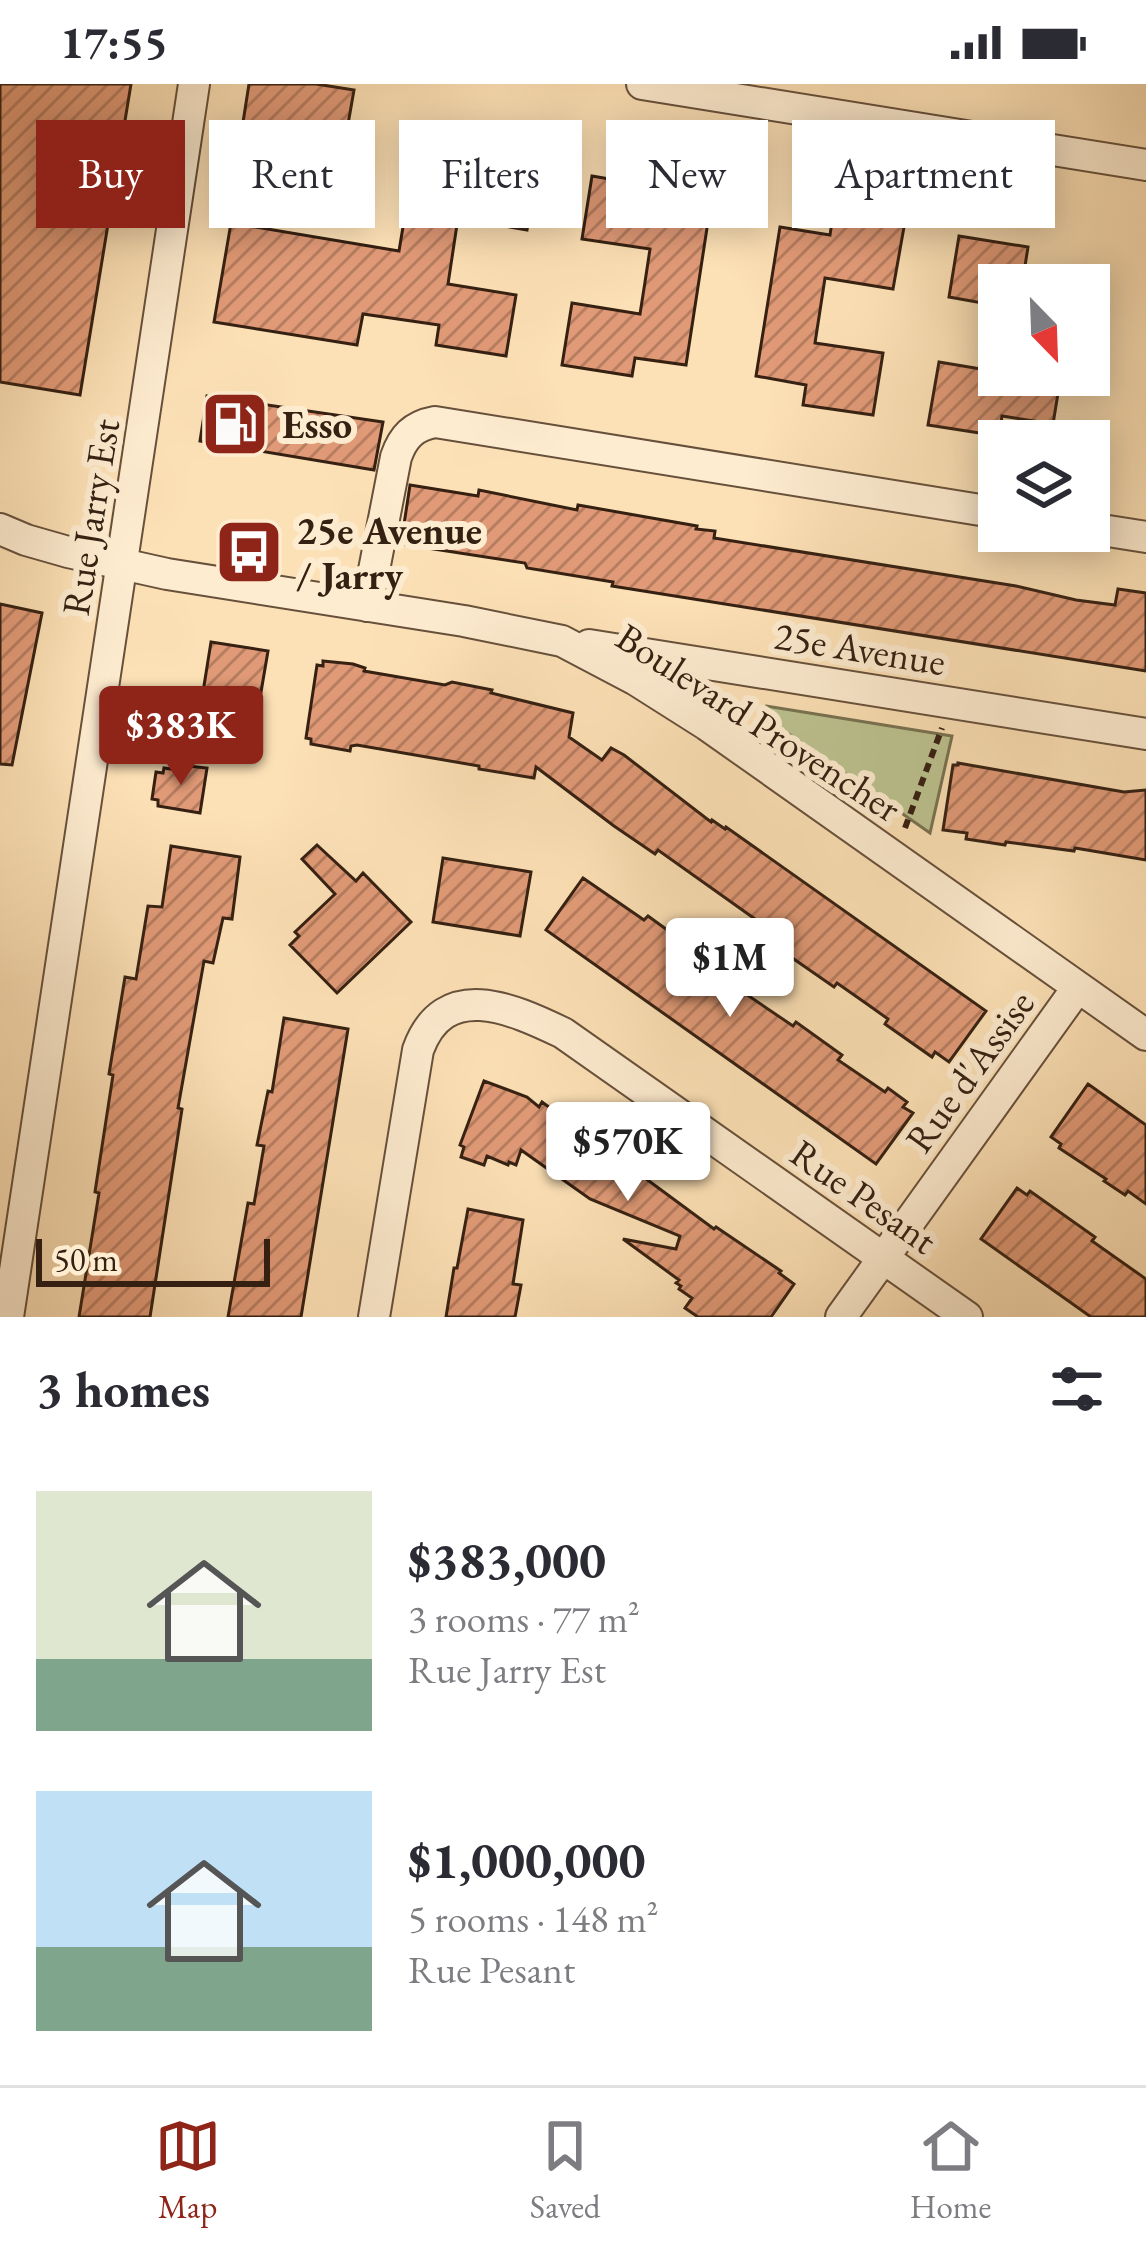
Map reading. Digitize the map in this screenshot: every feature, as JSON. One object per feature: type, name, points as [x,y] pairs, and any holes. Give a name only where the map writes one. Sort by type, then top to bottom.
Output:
[{"type":"street","name":"Rue Jarry Est","points":[[8,1317],[194,84]]},
{"type":"street","points":[[642,84],[1146,164]]},
{"type":"street","points":[[367,606],[401,442],[410,431],[435,422],[978,510]]},
{"type":"street","name":"Boulevard Provencher","points":[[0,529],[26,540],[167,574],[562,641],[707,725],[1146,1035]]},
{"type":"street","points":[[1110,531],[1146,537]]},
{"type":"street","name":"25e Avenue","points":[[562,641],[1146,734]]},
{"type":"street","name":"Rue d'Assise","points":[[841,1317],[1078,987]]},
{"type":"street","name":"Rue Pesant","points":[[374,1317],[418,1050],[426,1028],[446,1010],[472,1004],[503,1008],[563,1033],[967,1317]]},
{"type":"path","points":[[894,857],[952,702]]},
{"type":"green space","points":[[766,706],[952,736],[930,833],[763,716]]},
{"type":"building","points":[[0,84],[131,84],[125,120],[36,120],[36,228],[107,228],[80,395],[0,382]]},
{"type":"building","points":[[249,84],[316,84],[354,90],[349,120],[243,120]]},
{"type":"building","points":[[592,176],[606,178],[606,228],[707,228],[686,365],[635,358],[632,376],[562,365],[572,303],[640,314],[650,249],[582,239]]},
{"type":"building","points":[[780,227],[830,235],[831,228],[904,228],[893,289],[825,278],[815,343],[883,353],[873,415],[803,405],[806,385],[756,376]]},
{"type":"building","points":[[230,228],[261,228],[399,251],[403,228],[456,228],[448,284],[516,295],[506,356],[436,345],[439,325],[363,314],[357,345],[214,322]]},
{"type":"building","points":[[959,236],[1028,247],[1025,264],[978,264],[978,302],[949,297]]},
{"type":"building","points":[[939,362],[978,368],[978,396],[1058,396],[1054,420],[1002,416],[1001,420],[978,420],[978,433],[928,425]]},
{"type":"building","points":[[207,396],[383,422],[374,470],[200,441]]},
{"type":"building","points":[[410,485],[478,496],[479,490],[577,510],[578,505],[697,526],[715,531],[714,538],[1016,586],[1076,600],[1115,605],[1118,589],[1146,593],[1146,671],[612,586],[613,582],[527,568],[525,563],[401,544]]},
{"type":"building","points":[[0,604],[42,613],[12,765],[0,764]]},
{"type":"building","points":[[211,642],[268,651],[251,751],[195,742]]},
{"type":"building","points":[[323,661],[492,690],[573,713],[569,737],[602,760],[611,748],[624,755],[711,822],[726,827],[986,1011],[949,1062],[935,1052],[932,1057],[885,1024],[888,1019],[867,1004],[788,955],[791,950],[779,936],[658,850],[655,854],[614,826],[536,767],[534,778],[357,745],[350,751],[311,744],[306,738],[317,665],[323,666]]},
{"type":"building","points":[[179,765],[207,768],[200,813],[158,806],[158,800],[152,799],[156,772],[178,770]]},
{"type":"building","points":[[953,765],[1124,792],[1146,790],[1146,860],[1075,848],[1005,845],[943,830]]},
{"type":"building","points":[[317,845],[356,881],[363,873],[411,922],[337,993],[290,945],[299,936],[295,932],[335,894],[302,859]]},
{"type":"building","points":[[171,846],[240,857],[232,919],[223,918],[213,963],[204,961],[178,1108],[182,1109],[150,1317],[79,1317],[125,977],[136,979],[148,906],[162,907]]},
{"type":"building","points":[[443,858],[531,872],[520,936],[433,922]]},
{"type":"building","points":[[583,878],[644,920],[648,916],[743,985],[740,990],[793,1026],[796,1022],[842,1055],[838,1060],[907,1102],[903,1107],[913,1113],[876,1164],[546,930]]},
{"type":"building","points":[[284,1018],[348,1029],[301,1317],[228,1317],[248,1203],[254,1204],[264,1146],[257,1145],[268,1091],[272,1092]]},
{"type":"building","points":[[484,1081],[527,1097],[539,1107],[542,1102],[714,1229],[781,1271],[794,1284],[771,1317],[698,1317],[685,1308],[692,1298],[679,1289],[679,1280],[623,1239],[676,1249],[680,1236],[590,1199],[521,1150],[516,1165],[487,1156],[484,1165],[461,1157],[464,1147],[460,1145]]},
{"type":"building","points":[[1088,1084],[1146,1125],[1146,1204],[1104,1181],[1051,1137]]},
{"type":"building","points":[[1017,1188],[1027,1195],[1030,1191],[1146,1279],[1146,1317],[1091,1317],[981,1239]]},
{"type":"building","points":[[468,1209],[523,1220],[513,1284],[521,1285],[515,1317],[446,1317]]},
{"type":"place","name":"Esso","points":[[235,424]]},
{"type":"place","name":"25e Avenue / Jarry","points":[[249,552]]}]
